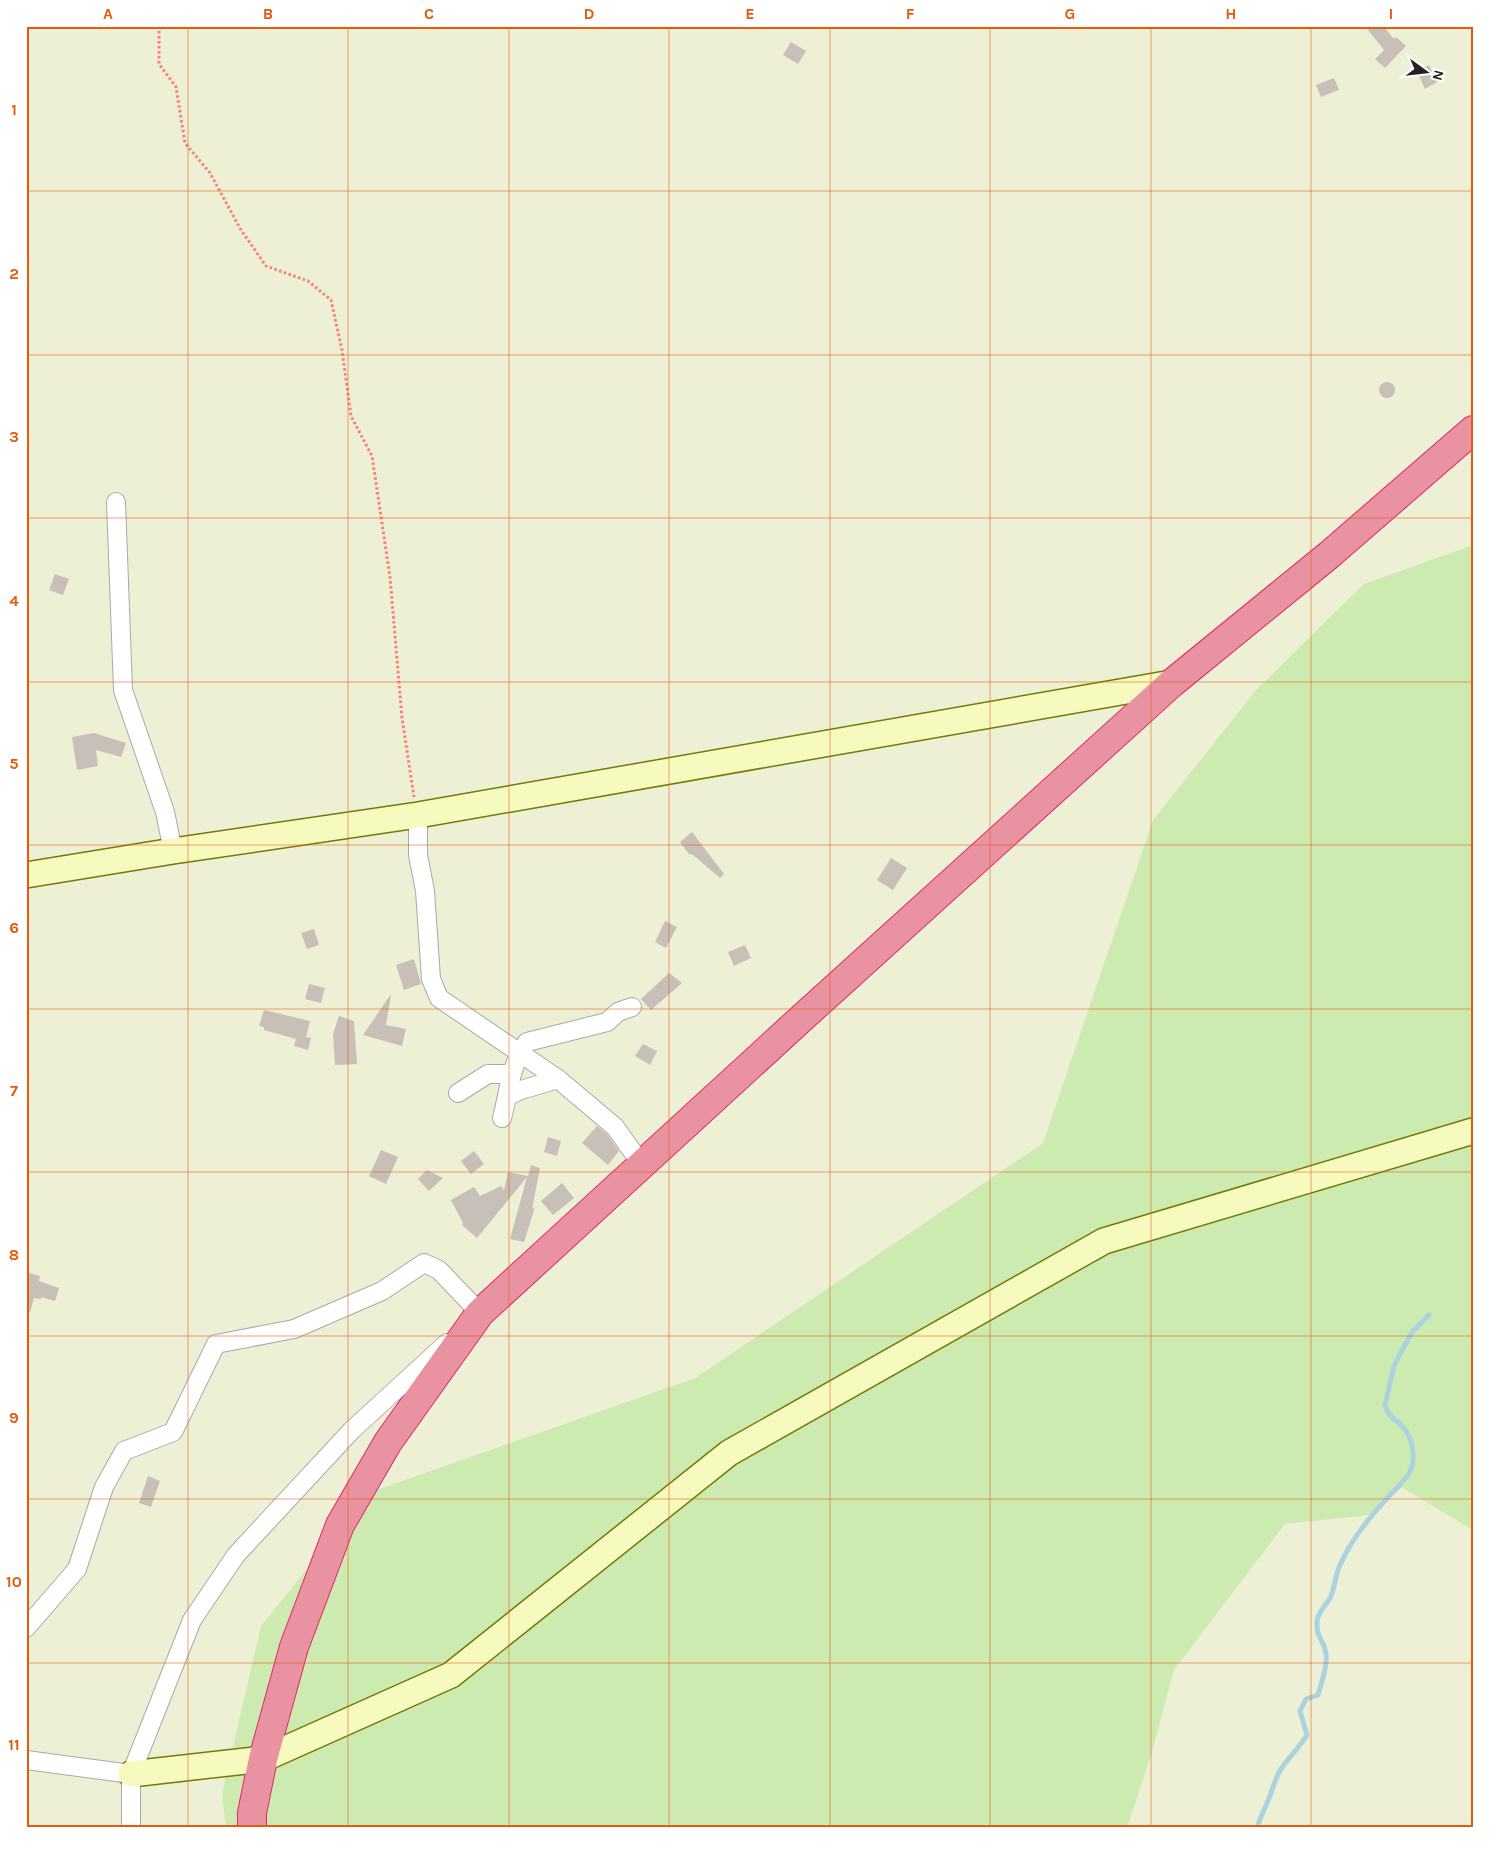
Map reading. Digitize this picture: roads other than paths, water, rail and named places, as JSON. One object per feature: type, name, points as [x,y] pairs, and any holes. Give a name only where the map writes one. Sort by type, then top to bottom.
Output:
[{"type":"highway","points":[[252,1828],[252,1813],[263,1759],[294,1647],[340,1525],[388,1442],[480,1313],[1172,683],[1329,555],[1473,430]]},
{"type":"street","points":[[116,502],[123,690],[164,812],[173,851]]},
{"type":"street","points":[[26,875],[418,815],[1172,683]]},
{"type":"street","points":[[418,815],[418,855],[425,891],[426,937],[430,979],[439,998],[518,1054],[558,1079],[615,1127],[642,1165]]},
{"type":"street","points":[[502,1118],[511,1074],[518,1054],[526,1042],[607,1022],[618,1012],[632,1007]]},
{"type":"street","points":[[458,1093],[488,1074],[511,1074]]},
{"type":"street","points":[[508,1096],[558,1079]]},
{"type":"street","points":[[26,1760],[131,1774],[263,1759],[451,1675],[728,1452],[1104,1241],[1473,1131]]},
{"type":"street","points":[[26,1628],[77,1569],[104,1487],[124,1451],[173,1432],[216,1344],[294,1329],[382,1291],[424,1263],[439,1270],[480,1313],[352,1430],[236,1555],[192,1620],[131,1774],[131,1828]]},
{"type":"waterway","points":[[1257,1828],[1279,1772],[1307,1735],[1300,1711],[1306,1699],[1318,1695],[1326,1664],[1325,1649],[1318,1632],[1317,1621],[1320,1612],[1332,1594],[1340,1565],[1358,1533],[1409,1474],[1413,1454],[1408,1434],[1389,1413],[1385,1405],[1394,1366],[1412,1332],[1429,1315]]}]
